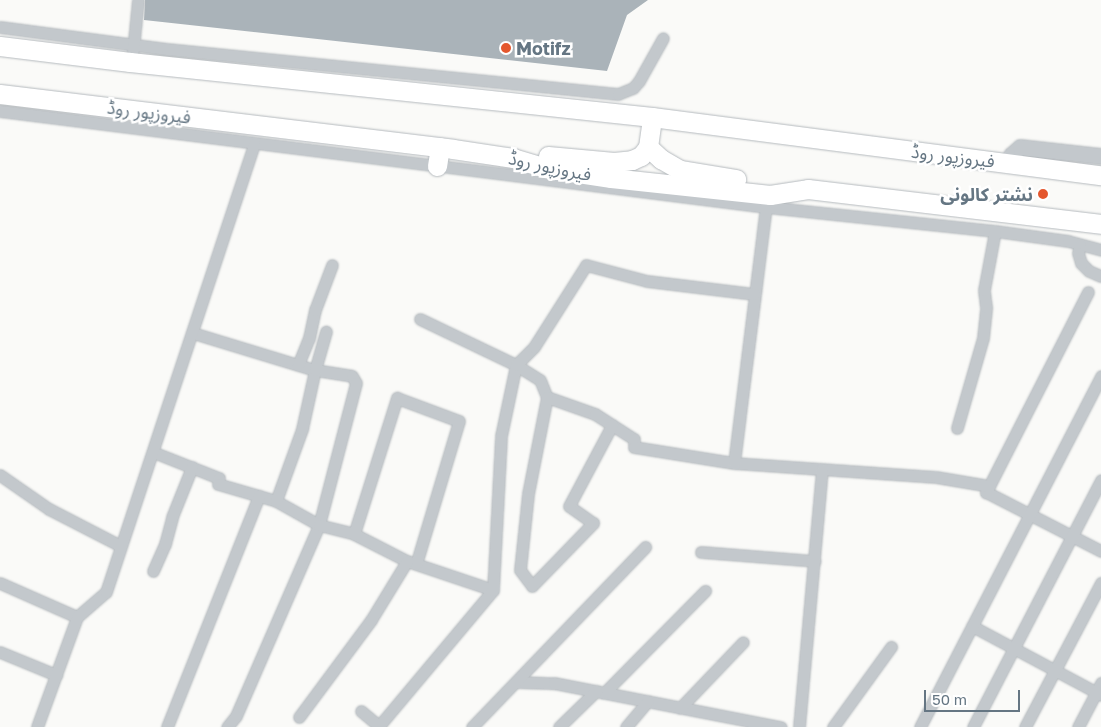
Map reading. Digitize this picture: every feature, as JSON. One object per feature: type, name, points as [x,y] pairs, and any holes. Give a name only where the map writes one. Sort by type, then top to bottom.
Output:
[{"type":"main road","name":"فیروزپور روڈ","points":[[0,46],[132,54],[560,108],[652,117],[1101,175]]},
{"type":"main road","name":"فیروزپور روڈ","points":[[0,94],[440,147],[513,158],[545,168],[611,178],[770,195],[808,189],[1101,224]]},
{"type":"main road","points":[[513,158],[545,156],[625,162],[641,156],[648,147],[652,117]]},
{"type":"main road","points":[[436,166],[440,147]]},
{"type":"main road","points":[[648,147],[668,164],[687,172],[808,189]]},
{"type":"street","points":[[132,54],[138,0]]},
{"type":"street","points":[[0,27],[132,54],[618,94],[633,88],[663,38]]},
{"type":"street","points":[[560,108],[563,89]]},
{"type":"street","points":[[0,111],[766,207],[995,231],[1068,241],[1101,250]]},
{"type":"street","points":[[37,727],[76,617],[106,592],[254,144]]},
{"type":"street","points":[[1008,163],[1011,154],[1020,147],[1101,156]]},
{"type":"street","points":[[929,224],[930,204]]},
{"type":"street","points":[[734,462],[766,207]]},
{"type":"street","points":[[957,428],[983,338],[986,307],[984,290],[995,231]]},
{"type":"street","points":[[1080,245],[1078,253],[1081,263],[1089,271],[1101,276]]},
{"type":"street","points":[[298,365],[309,338],[314,310],[332,265]]},
{"type":"street","points":[[361,711],[377,726],[492,590],[501,436],[516,366],[534,347],[586,265],[646,281],[754,294]]},
{"type":"street","points":[[1088,292],[986,492],[1101,551]]},
{"type":"street","points":[[420,318],[540,380],[547,398],[528,494],[520,570],[532,586],[594,523],[569,506],[612,425]]},
{"type":"street","points":[[276,501],[302,429],[315,370],[326,332]]},
{"type":"street","points":[[193,333],[315,370],[352,376],[356,383],[319,525],[236,716],[227,727]]},
{"type":"street","points":[[920,727],[1101,376]]},
{"type":"street","points":[[299,717],[412,563],[459,421],[397,398],[354,534]]},
{"type":"street","points":[[547,398],[595,414],[634,439],[634,447],[734,462],[936,477],[989,486]]},
{"type":"street","points":[[153,452],[219,478],[218,484],[276,501],[319,525],[354,534],[412,563],[492,590]]},
{"type":"street","points":[[152,571],[165,544],[172,517],[192,467]]},
{"type":"street","points":[[799,727],[822,469]]},
{"type":"street","points":[[0,475],[49,509],[122,546]]},
{"type":"street","points":[[973,727],[1101,480]]},
{"type":"street","points":[[167,727],[259,496]]},
{"type":"street","points":[[472,727],[645,547]]},
{"type":"street","points":[[700,552],[815,561]]},
{"type":"street","points":[[0,583],[76,617]]},
{"type":"street","points":[[1025,727],[1101,583]]},
{"type":"street","points":[[559,727],[600,692],[705,591]]},
{"type":"street","points":[[972,626],[1055,670],[1099,690],[1078,727]]},
{"type":"street","points":[[680,708],[743,642]]},
{"type":"street","points":[[833,727],[891,647]]},
{"type":"street","points":[[0,652],[56,675]]},
{"type":"street","points":[[517,682],[554,683],[752,724],[781,727]]},
{"type":"street","points":[[626,727],[648,702]]},
{"type":"building","name":"Motifz","points":[[145,0],[648,0],[627,15],[607,71],[144,20]]},
{"type":"place","name":"Motifz","points":[[506,48]]},
{"type":"place","name":"نشتر کالونی","points":[[1043,194]]}]
